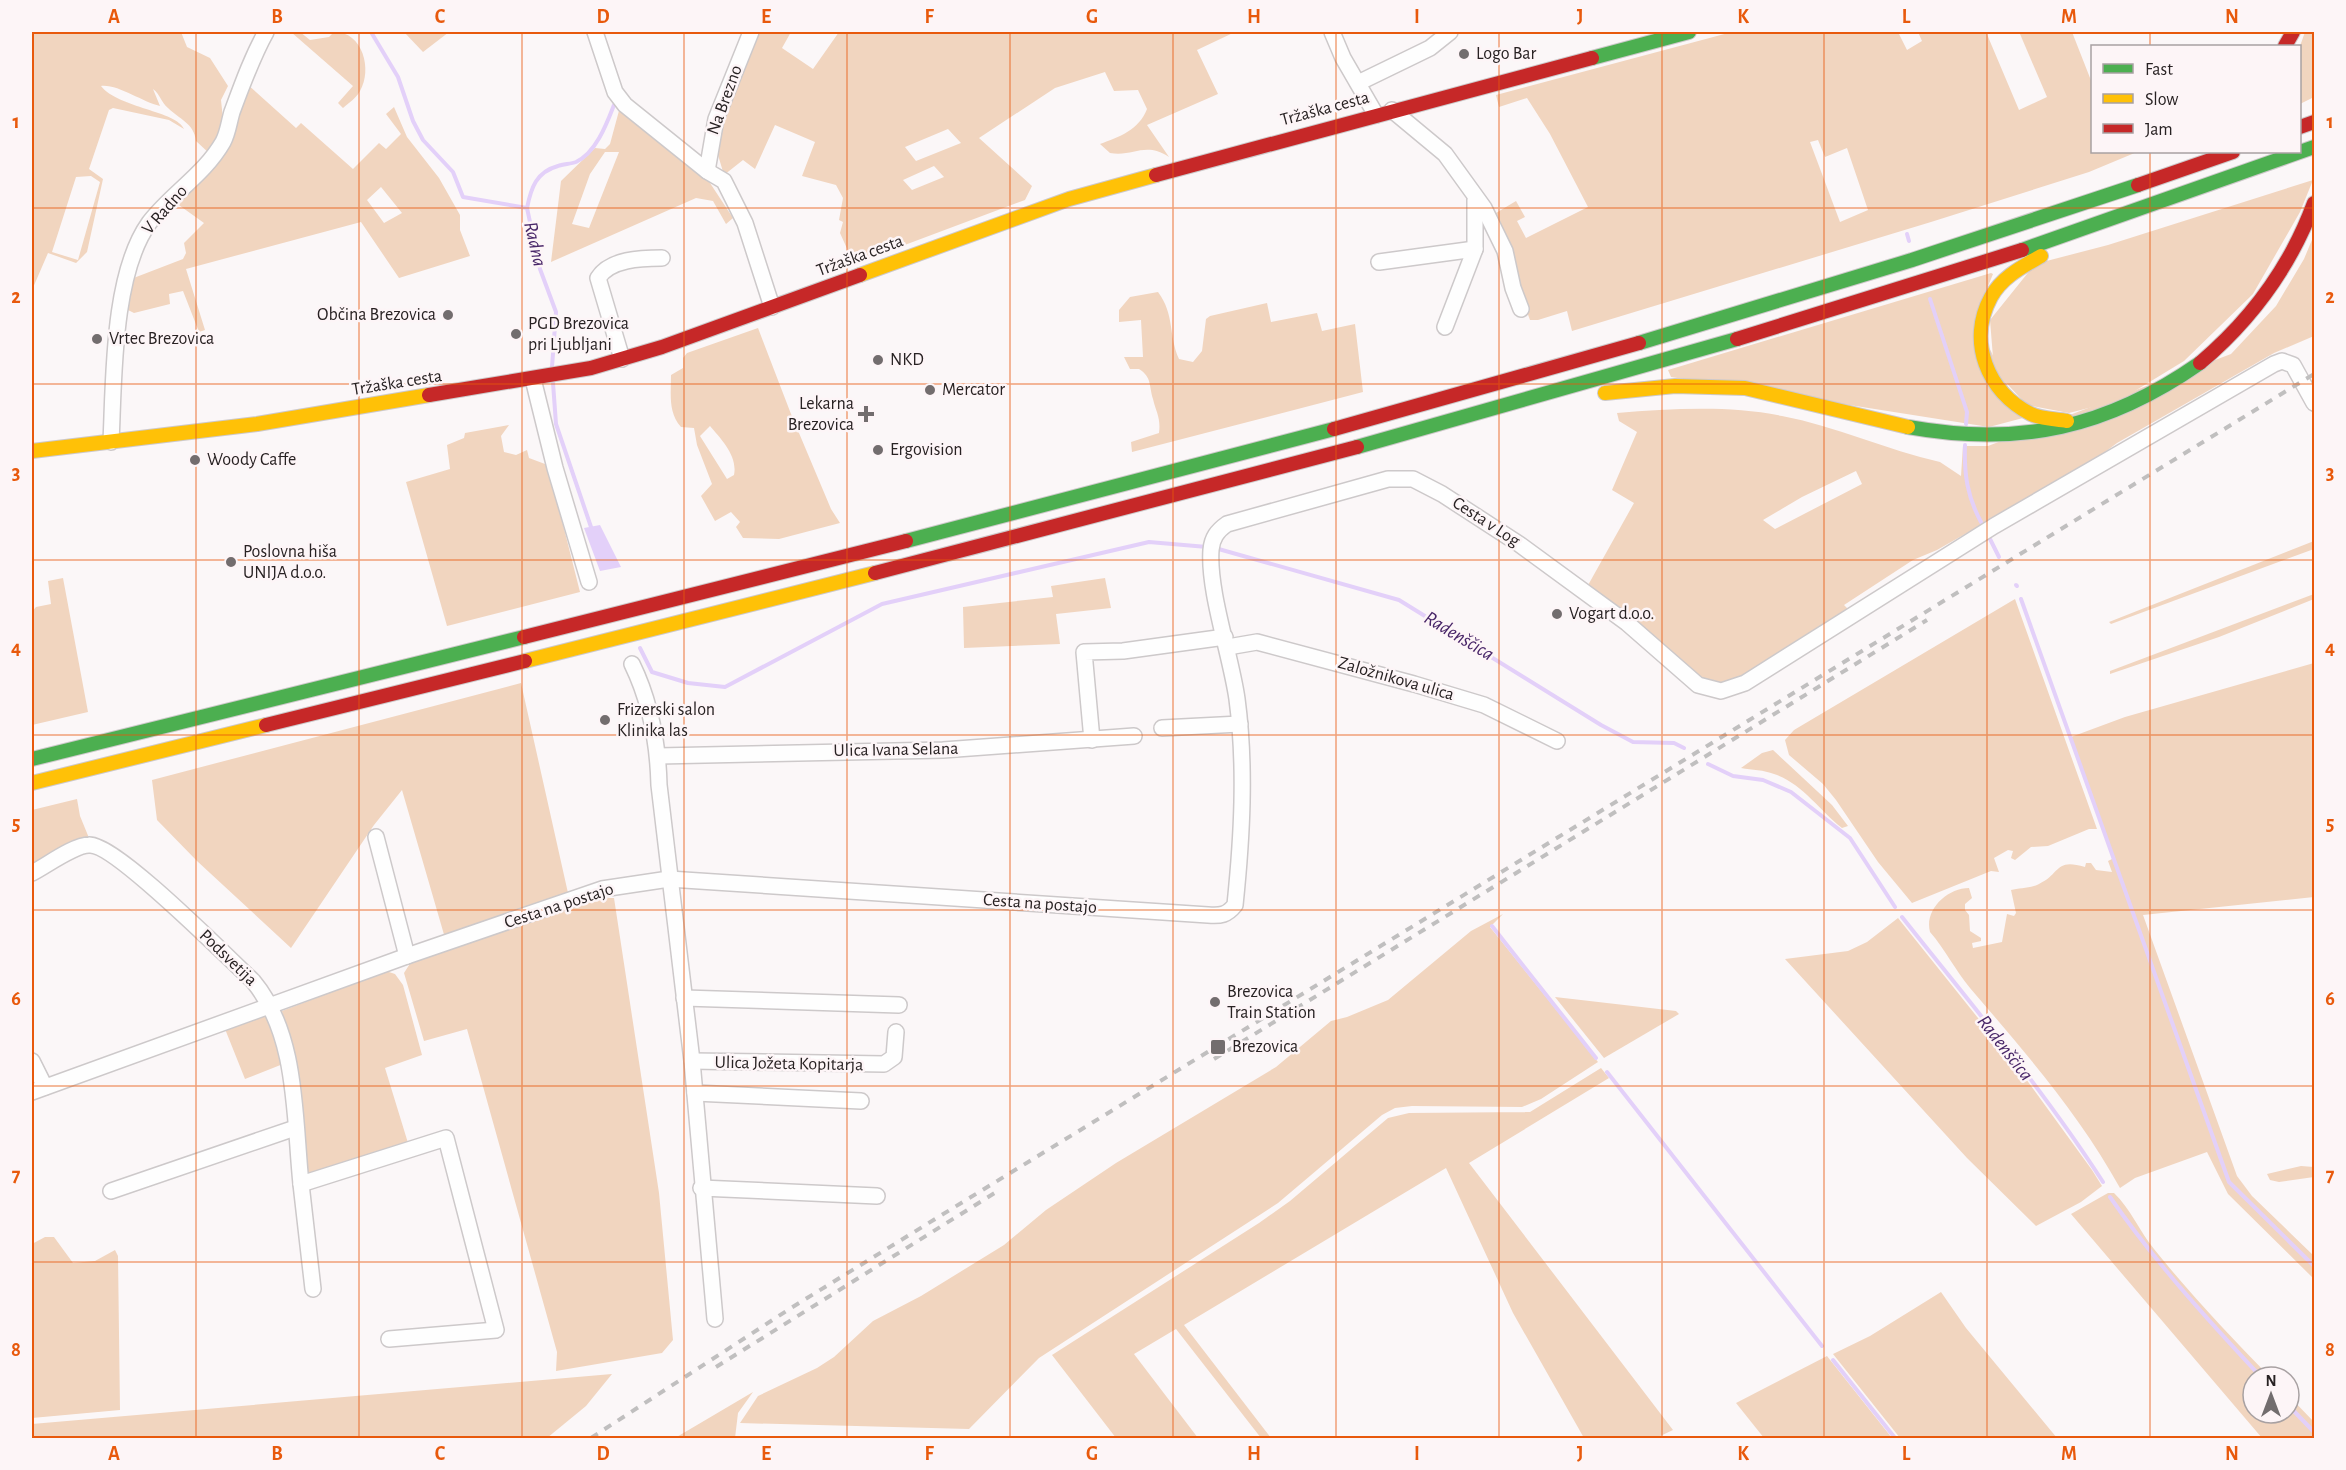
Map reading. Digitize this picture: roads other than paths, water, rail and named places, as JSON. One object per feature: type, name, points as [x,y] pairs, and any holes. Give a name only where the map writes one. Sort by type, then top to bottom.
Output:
[{"type":"main road","name":"Tržaška cesta","points":[[32,451],[257,424],[546,377],[622,359],[1069,199],[1392,110],[1689,32]]},
{"type":"main road","points":[[32,759],[1071,499],[1495,387],[1663,338],[2081,205],[2230,153]]},
{"type":"main road","points":[[32,783],[807,591],[1506,407],[1778,328],[2104,222],[2297,153]]},
{"type":"main road","points":[[2081,205],[2100,187],[2171,158]]},
{"type":"main road","points":[[1506,407],[1526,410],[1624,390],[1679,386],[1745,388],[1890,424],[1964,435],[2033,434],[2096,419],[2156,393],[2188,373],[2223,344],[2250,316],[2277,280],[2292,255],[2314,203]]},
{"type":"main road","points":[[2096,419],[2051,421],[2014,406],[1988,376],[1983,362],[1980,335],[1981,319],[1989,300],[2009,274],[2031,259],[2080,242],[2104,222]]},
{"type":"street","name":"V Radno","points":[[111,442],[116,351],[127,273],[134,253],[149,223],[197,175],[224,139],[231,114],[266,32]]},
{"type":"street","points":[[595,32],[615,92],[625,105],[707,171],[724,181],[745,223],[772,307]]},
{"type":"street","name":"Na Brezno","points":[[707,171],[716,119],[751,32]]},
{"type":"street","points":[[1332,32],[1342,58],[1376,115]]},
{"type":"street","points":[[1358,83],[1430,48],[1450,32]]},
{"type":"street","points":[[1392,110],[1445,154],[1460,172],[1475,200],[1493,223],[1505,251],[1513,288],[1521,309]]},
{"type":"street","points":[[1445,327],[1475,249],[1475,200]]},
{"type":"street","points":[[1378,262],[1475,249]]},
{"type":"street","points":[[622,359],[598,278],[602,272],[637,258],[662,258]]},
{"type":"street","name":"Cesta v Log","points":[[1226,642],[1212,547],[1227,524],[1388,479],[1413,479],[1462,506],[1581,588],[1627,623],[1698,685],[1710,690],[1729,690],[1745,683],[1994,526],[2274,364],[2282,361],[2293,365],[2314,403]]},
{"type":"street","points":[[546,377],[555,468],[589,582]]},
{"type":"street","points":[[1162,728],[1240,724],[1226,642]]},
{"type":"street","name":"Založnikova ulica","points":[[1092,740],[1084,652],[1257,642],[1484,705],[1557,741]]},
{"type":"street","points":[[633,664],[641,682],[658,756],[669,879]]},
{"type":"street","name":"Cesta na postajo","points":[[38,1089],[407,956],[602,889],[669,879],[1221,916],[1230,912],[1235,905],[1240,860],[1242,787],[1240,724]]},
{"type":"street","name":"Ulica Ivana Selana","points":[[658,756],[943,750],[1134,736]]},
{"type":"street","points":[[376,837],[407,956]]},
{"type":"street","name":"Podsvetija","points":[[32,873],[82,846],[101,847],[142,878],[253,981],[271,1006],[286,1054],[313,1288]]},
{"type":"street","name":"Ulica Jožeta Kopitarja","points":[[669,879],[692,1061],[701,1188],[715,1319]]},
{"type":"street","points":[[684,998],[899,1005]]},
{"type":"street","name":"Ulica Jožeta Kopitarja","points":[[692,1061],[884,1064],[894,1057],[896,1032]]},
{"type":"street","points":[[32,1061],[38,1089]]},
{"type":"street","name":"Ulica Jožeta Kopitarja","points":[[695,1093],[861,1101]]},
{"type":"street","points":[[111,1191],[295,1128]]},
{"type":"street","points":[[301,1184],[446,1138],[496,1330],[389,1339]]},
{"type":"street","points":[[701,1188],[877,1196]]},
{"type":"waterway","name":"Radna","points":[[371,32],[398,77],[413,121],[423,140],[453,172],[463,197],[527,208],[540,269],[556,312],[552,367]]},
{"type":"waterway","points":[[527,208],[530,194],[544,172],[560,165],[576,162],[595,145],[614,105]]},
{"type":"waterway","points":[[1907,234],[1909,241]]},
{"type":"waterway","points":[[1930,299],[1967,412],[1966,424]]},
{"type":"waterway","name":"Radna","points":[[553,383],[556,424],[591,527]]},
{"type":"waterway","points":[[1965,445],[1967,485],[1981,522]]},
{"type":"waterway","points":[[1990,539],[1999,557]]},
{"type":"waterway","points":[[640,648],[652,672],[688,683],[725,687],[882,604],[1149,542],[1207,547]]},
{"type":"waterway","name":"Radenščica","points":[[1215,548],[1399,600],[1601,725],[1633,742],[1674,743],[1684,748]]},
{"type":"waterway","points":[[2021,599],[2229,1182],[2314,1266]]},
{"type":"waterway","name":"Radenščica","points":[[1708,764],[1733,776],[1763,780],[1791,792],[1850,838],[1895,907]]},
{"type":"waterway","name":"Radenščica","points":[[1902,917],[2031,1080],[2103,1182]]},
{"type":"waterway","points":[[1492,926],[1596,1058]]},
{"type":"waterway","points":[[1607,1072],[1822,1346]]},
{"type":"waterway","name":"Radenščica","points":[[2110,1197],[2163,1267],[2250,1365]]},
{"type":"waterway","points":[[1833,1360],[1895,1438]]},
{"type":"waterway","name":"Radenščica","points":[[2301,1418],[2314,1432]]},
{"type":"railway","points":[[591,1438],[791,1308],[2314,374]]},
{"type":"railway","points":[[1214,1059],[1927,620]]},
{"type":"railway","points":[[716,1367],[1001,1189]]},
{"type":"place","name":"Logo Bar","points":[[1464,54]]},
{"type":"place","name":"Občina Brezovica","points":[[448,315]]},
{"type":"place","name":"PGD Brezovica pri Ljubljani","points":[[516,334]]},
{"type":"place","name":"Vrtec Brezovica","points":[[97,339]]},
{"type":"place","name":"NKD","points":[[878,360]]},
{"type":"place","name":"Mercator","points":[[930,390]]},
{"type":"place","name":"Lekarna Brezovica","points":[[866,414]]},
{"type":"place","name":"Ergovision","points":[[878,450]]},
{"type":"place","name":"Woody Caffe","points":[[195,460]]},
{"type":"place","name":"Poslovna hiša UNIJA d.o.o.","points":[[231,562]]},
{"type":"place","name":"Vogart d.o.o.","points":[[1557,614]]},
{"type":"place","name":"Frizerski salon Klinika las","points":[[605,720]]},
{"type":"place","name":"Brezovica Train Station","points":[[1215,1002]]},
{"type":"place","name":"Brezovica","points":[[1218,1047]]}]
